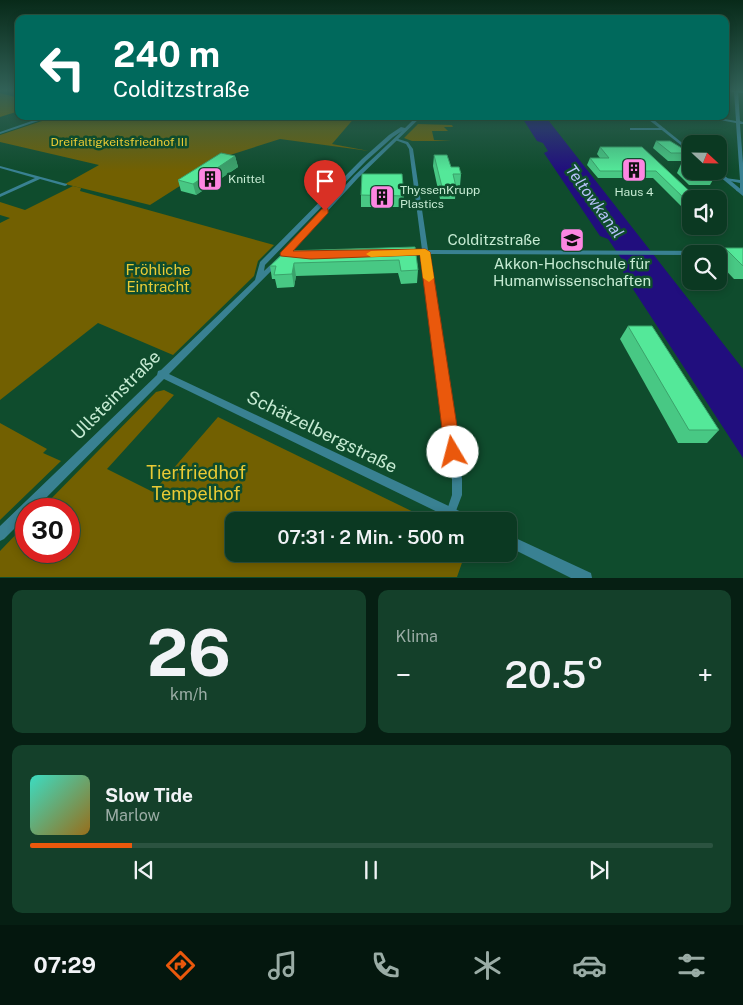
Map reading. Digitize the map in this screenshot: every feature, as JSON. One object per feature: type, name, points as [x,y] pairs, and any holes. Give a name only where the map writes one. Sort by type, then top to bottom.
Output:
[{"type":"street","points":[[0,133],[39,120]]},
{"type":"street","name":"Ullsteinstraße","points":[[0,535],[258,280],[289,255],[300,238],[376,158],[416,120]]},
{"type":"street","points":[[651,120],[682,145]]},
{"type":"street","points":[[723,120],[741,123],[741,192],[726,180]]},
{"type":"street","name":"Ullsteinstraße","points":[[258,280],[262,264],[368,157],[389,138],[411,125]]},
{"type":"street","points":[[631,129],[663,129]]},
{"type":"street","points":[[389,138],[407,143],[410,146],[457,479],[457,495],[451,512]]},
{"type":"street","points":[[368,157],[376,158]]},
{"type":"street","points":[[0,167],[65,185]]},
{"type":"street","points":[[0,196],[39,178]]},
{"type":"street","points":[[728,180],[742,182]]},
{"type":"street","points":[[290,236],[300,238]]},
{"type":"street","points":[[275,251],[289,255]]},
{"type":"street","name":"Colditzstraße","points":[[403,253],[743,253]]},
{"type":"street","name":"Schätzelbergstraße","points":[[161,374],[449,512]]},
{"type":"street","points":[[517,545],[586,578]]},
{"type":"green space","name":"Dreifaltigkeitsfriedhof III","points":[[45,120],[353,120],[332,144],[369,151],[280,139],[227,156],[150,205],[65,184],[99,165],[0,142],[0,135]]},
{"type":"green space","points":[[418,124],[452,125],[453,127],[444,127],[448,131],[432,131],[434,140],[452,141],[412,141],[404,138]]},
{"type":"green space","name":"Fröhliche Eintracht","points":[[73,186],[81,188],[80,191],[274,245],[258,261],[254,276],[173,355],[98,323],[0,400],[0,223],[10,218],[0,215],[0,202],[25,210]]},
{"type":"green space","name":"Tierfriedhof Tempelhof","points":[[164,390],[174,395],[107,469],[153,492],[218,417],[413,512],[225,512],[225,562],[462,562],[457,577],[0,577],[0,551],[15,535],[15,563],[80,563],[80,498],[52,498],[156,392]]},
{"type":"green space","points":[[0,423],[47,449],[43,453],[61,461],[23,498],[15,498],[15,505],[0,520]]},
{"type":"water","name":"Teltowkanal","points":[[524,120],[548,120],[743,369],[743,458],[629,283],[623,272],[625,264],[608,239],[600,236],[544,153],[548,151],[543,143],[537,141]]},
{"type":"building","points":[[656,141],[670,141],[682,148],[682,153],[671,153]]},
{"type":"building","points":[[600,147],[642,147],[688,190],[682,190],[682,196],[656,171],[600,171],[590,158],[609,158]]},
{"type":"building","points":[[221,153],[235,156],[193,184],[178,180]]},
{"type":"building","points":[[434,155],[447,155],[451,167],[459,167],[461,174],[453,174],[456,187],[442,187]]},
{"type":"building","points":[[362,174],[402,174],[404,196],[361,195]]},
{"type":"building","points":[[415,247],[418,270],[401,271],[399,260],[294,263],[292,274],[274,275],[276,266],[270,266],[286,251]]},
{"type":"building","points":[[727,248],[743,248],[743,266],[727,250]]},
{"type":"building","points":[[628,326],[652,326],[719,430],[689,430]]},
{"type":"slow traffic","points":[[371,254],[425,252],[429,278]]},
{"type":"place","name":"Haus 4","points":[[634,170]]},
{"type":"place","name":"Knittel","points":[[210,179]]},
{"type":"place","name":"ThyssenKrupp Plastics","points":[[382,197]]},
{"type":"place","name":"Akkon-Hochschule für Humanwissenschaften","points":[[572,240]]},
{"type":"route","points":[[325,211],[285,254],[311,256],[425,252],[453,452]]}]
